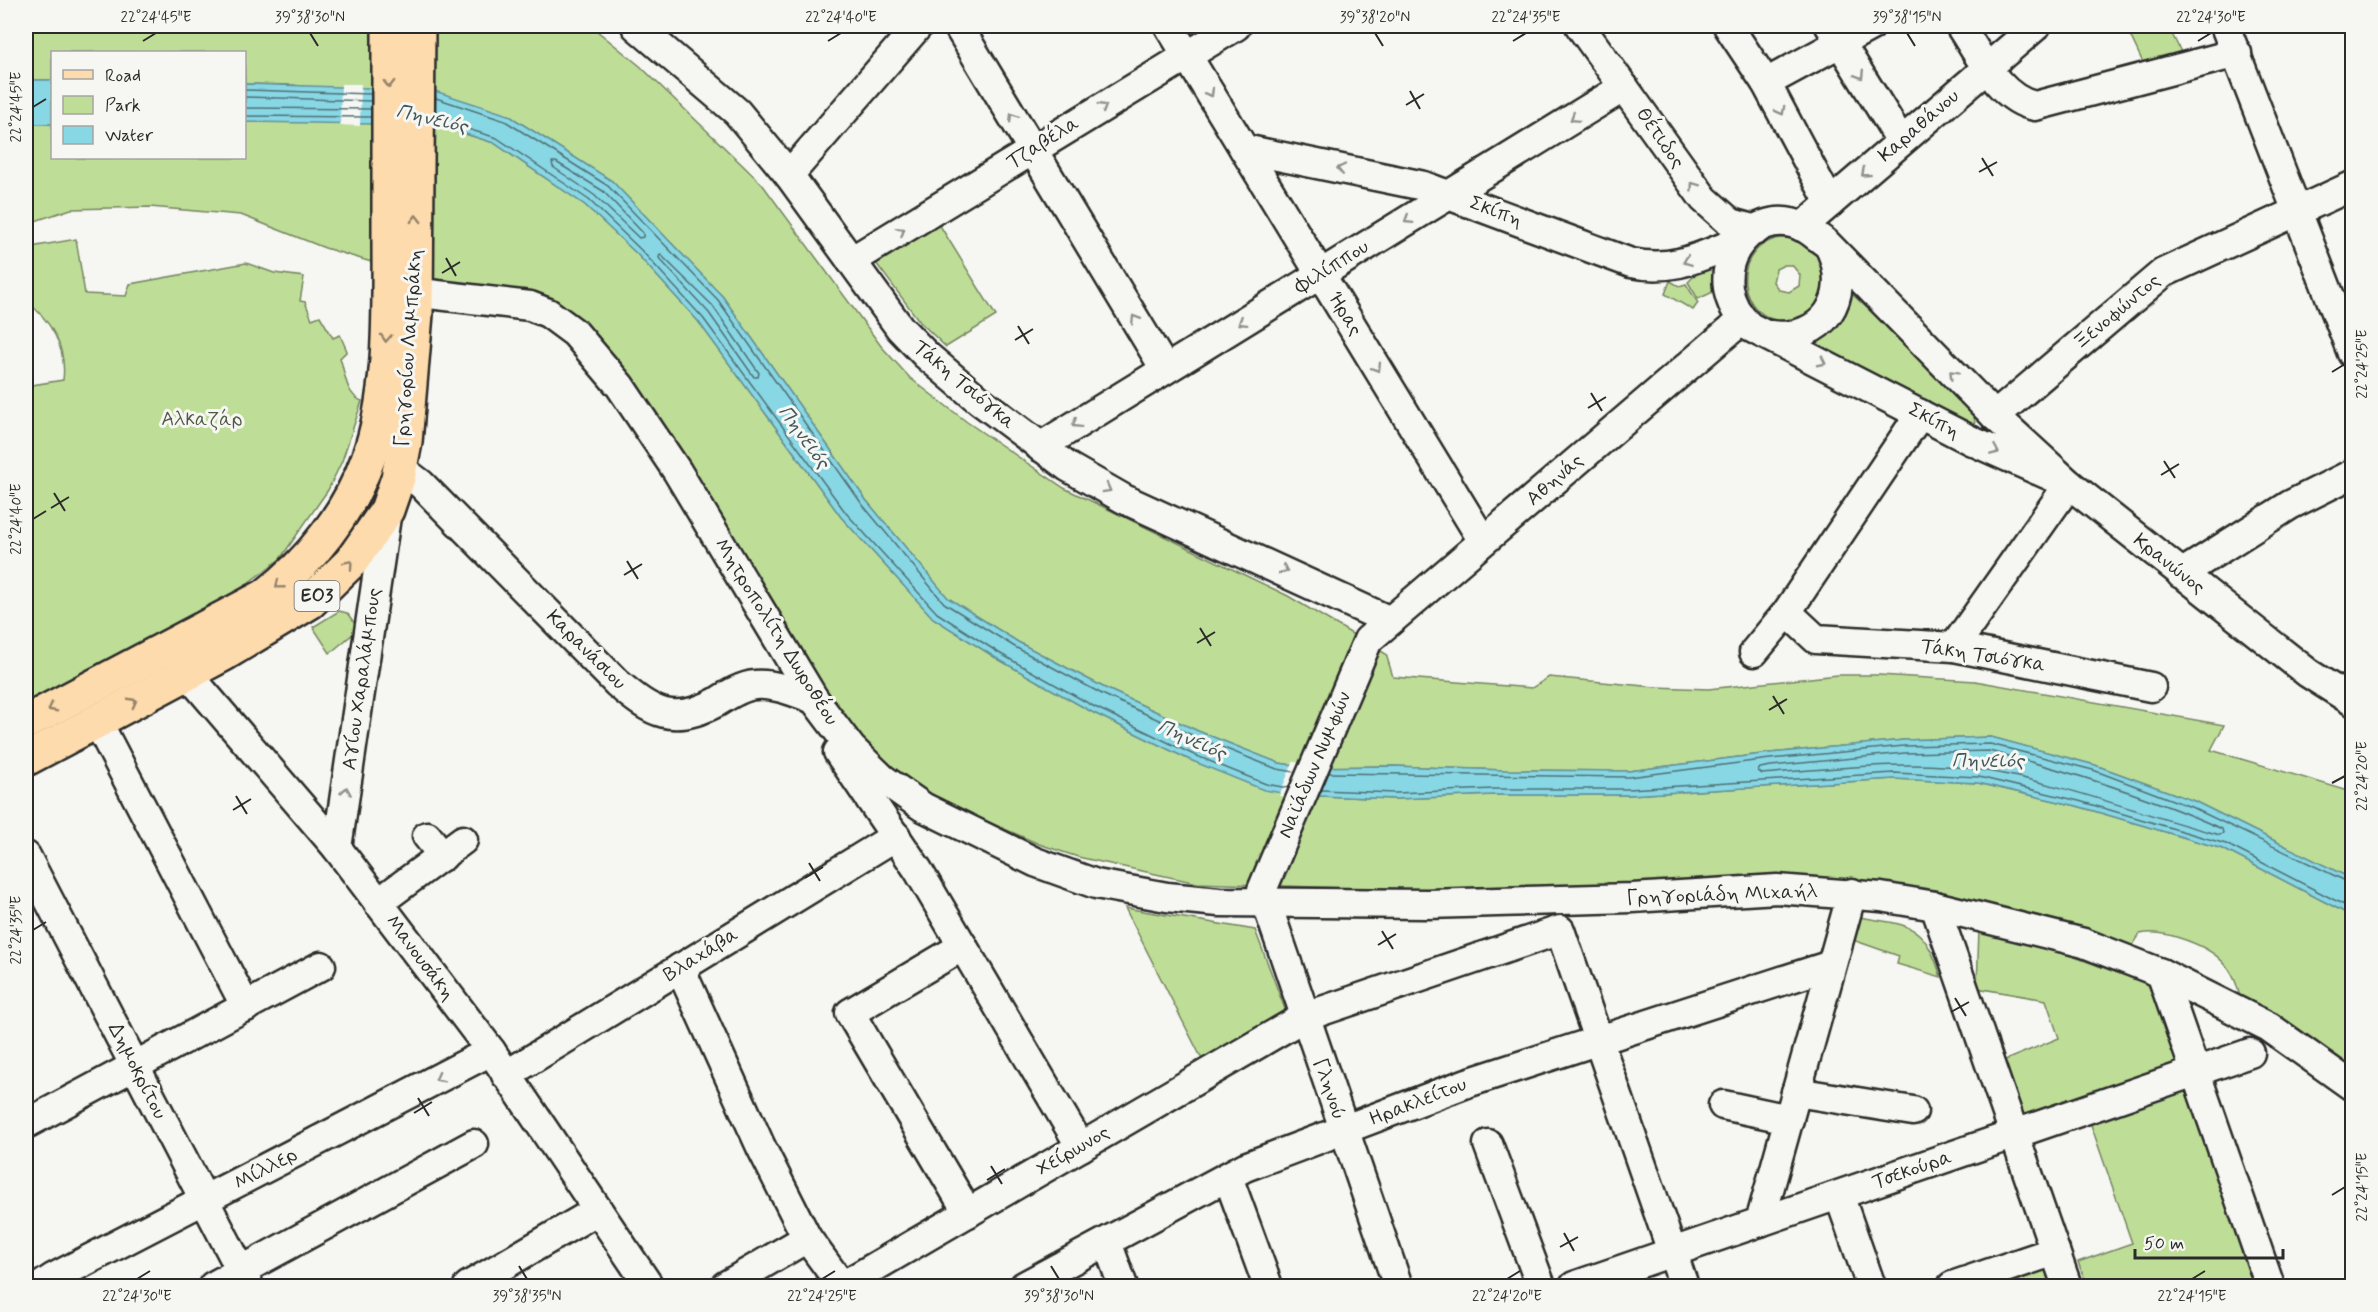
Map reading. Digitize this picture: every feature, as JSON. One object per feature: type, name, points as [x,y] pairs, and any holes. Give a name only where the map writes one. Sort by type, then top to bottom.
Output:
[{"type":"main road","name":"Γρηγορίου Λαμπράκη","points":[[26,759],[188,674],[310,602],[351,562],[387,510],[400,468],[410,399],[389,26]]},
{"type":"main road","name":"Γρηγορίου Λαμπράκη","points":[[26,722],[257,601],[283,582],[318,544],[348,499],[367,460],[377,428],[385,369],[403,284],[418,26]]},
{"type":"street","name":"Τάκη Τσιόγκα","points":[[636,26],[737,112],[789,175],[888,314],[926,355],[1040,447],[1068,467],[1124,499],[1390,621]]},
{"type":"street","points":[[789,175],[918,26]]},
{"type":"street","points":[[958,26],[1165,369]]},
{"type":"street","name":"Ήρας","points":[[1169,26],[1483,541]]},
{"type":"street","name":"Τζαβέλα","points":[[851,261],[1236,26]]},
{"type":"street","name":"Θέτιδος","points":[[1580,26],[1709,205],[1749,235]]},
{"type":"street","points":[[1728,26],[1766,83],[1830,203]]},
{"type":"street","points":[[1766,83],[1835,35],[1871,26]]},
{"type":"street","points":[[1960,26],[2007,93],[2025,104],[2035,106],[2236,53]]},
{"type":"street","name":"Καραθάνου","points":[[1802,227],[2036,26]]},
{"type":"street","points":[[2226,26],[2352,353]]},
{"type":"street","points":[[1835,35],[1901,141]]},
{"type":"street","name":"Φιλίππου","points":[[1040,447],[1624,87]]},
{"type":"street","name":"Σκίπη","points":[[1244,149],[1424,186],[1631,263],[1649,267],[1679,264],[1749,235]]},
{"type":"street","name":"Ξενοφώντος","points":[[1995,416],[2163,273],[2352,186]]},
{"type":"street","points":[[1742,320],[1732,306],[1727,290],[1726,272],[1731,255],[1749,235],[1782,223],[1802,227],[1830,249]]},
{"type":"street","name":"Σκίπη","points":[[1770,335],[1799,334],[1816,326],[1829,314],[1836,298],[1839,282],[1837,265],[1830,249]]},
{"type":"street","name":"Κρανώνος","points":[[1830,249],[1995,416],[2068,484],[2308,673],[2352,701]]},
{"type":"street","name":"Μητροπολίτη Δωροθέου","points":[[403,284],[530,306],[548,313],[574,333],[620,386],[677,471],[807,697],[875,810],[896,836],[963,946],[1081,1147]]},
{"type":"street","name":"Σκίπη","points":[[1742,320],[1750,327],[1770,335],[1972,441],[2068,484]]},
{"type":"street","name":"Αθηνάς","points":[[1368,640],[1742,320]]},
{"type":"street","points":[[1754,652],[1787,612],[1920,414]]},
{"type":"street","name":"Καρανάσιου","points":[[400,468],[421,484],[617,683],[645,705],[663,714],[681,716],[755,685],[807,697]]},
{"type":"street","points":[[2181,574],[2290,505],[2352,474]]},
{"type":"street","points":[[1954,647],[2068,484]]},
{"type":"street","name":"Αγίου Χαραλάμπους","points":[[337,848],[387,510]]},
{"type":"street","name":"Τάκη Τσιόγκα","points":[[1787,612],[1816,639],[1954,647],[2151,687]]},
{"type":"street","name":"Ναϊάδων Νυμφών","points":[[1263,897],[1368,640]]},
{"type":"street","name":"Μανουσάκη","points":[[175,642],[188,674],[337,848],[491,1051],[649,1287]]},
{"type":"street","name":"Μητροπολίτη Δωροθέου","points":[[807,697],[851,748],[894,788],[931,811],[1017,854],[1071,876],[1113,888],[1186,899],[1263,897]]},
{"type":"street","points":[[97,721],[246,1006]]},
{"type":"street","name":"Βλαχάβα","points":[[506,1075],[896,836]]},
{"type":"street","points":[[378,903],[444,844]]},
{"type":"street","name":"Δημοκρίτου","points":[[26,856],[245,1279]]},
{"type":"street","name":"Γρηγοριάδη Μιχαήλ","points":[[1263,897],[1427,904],[1632,898],[1778,889],[1852,893],[1935,906],[2084,943],[2161,974],[2269,1027],[2352,1086]]},
{"type":"street","points":[[1760,1222],[1852,893]]},
{"type":"street","name":"Γληνού","points":[[1263,897],[1398,1287]]},
{"type":"street","points":[[1935,906],[2067,1287]]},
{"type":"street","name":"Χείρωνος","points":[[842,1286],[1304,1017],[1560,930],[1598,1041]]},
{"type":"street","points":[[963,946],[850,1013],[968,1213]]},
{"type":"street","name":"Ηρακλείτου","points":[[1037,1283],[1245,1167],[1467,1083],[1831,965]]},
{"type":"street","points":[[26,1124],[321,966]]},
{"type":"street","points":[[680,968],[761,1147],[807,1238],[842,1286]]},
{"type":"street","points":[[2161,974],[2270,1287]]},
{"type":"street","points":[[1598,1041],[1684,1287]]},
{"type":"street","name":"Μίλλερ","points":[[41,1287],[52,1278],[204,1202],[491,1051]]},
{"type":"street","name":"Τσεκούρα","points":[[1574,1287],[1606,1281],[1672,1253],[2250,1053]]},
{"type":"street","points":[[1723,1105],[1913,1111]]},
{"type":"street","points":[[213,1287],[245,1279],[474,1144]]},
{"type":"street","points":[[1488,1144],[1541,1287]]},
{"type":"street","points":[[1228,1177],[1268,1287]]},
{"type":"street","points":[[1839,1195],[1871,1287]]},
{"type":"street","points":[[468,1287],[598,1210]]},
{"type":"street","points":[[725,1287],[807,1238]]},
{"type":"street","points":[[1107,1242],[1123,1287]]},
{"type":"street","points":[[1952,1287],[2055,1251]]},
{"type":"green space","points":[[40,26],[591,26],[640,66],[762,184],[881,346],[910,378],[967,422],[1064,488],[1288,596],[1386,654],[1393,677],[1532,688],[1549,677],[1655,687],[1708,689],[1838,675],[1879,675],[1975,681],[2224,725],[2211,750],[2352,792],[2352,879],[2194,801],[2095,765],[1991,737],[1904,740],[1770,753],[1629,771],[1393,766],[1305,767],[1279,763],[1198,731],[1105,688],[1018,642],[948,598],[866,500],[723,297],[612,181],[508,115],[293,85],[246,84],[246,51],[51,51],[51,80],[26,80],[26,31],[40,29]]},
{"type":"green space","points":[[2142,26],[2168,26],[2182,54],[2146,69],[2130,35]]},
{"type":"green space","points":[[302,121],[437,125],[494,143],[585,205],[637,254],[698,321],[841,517],[933,618],[996,658],[1092,712],[1190,760],[1295,795],[1395,799],[1494,795],[1629,795],[1894,779],[1978,783],[2077,806],[2223,849],[2352,916],[2352,1078],[2240,1000],[2232,975],[2218,957],[2198,945],[2165,934],[2140,934],[2131,948],[1946,902],[1494,893],[1197,883],[1078,857],[1039,844],[920,792],[858,743],[596,341],[441,283],[325,248],[241,215],[150,207],[71,209],[26,224],[26,124],[51,124],[51,159],[246,159],[246,122]]},
{"type":"green space","points":[[939,224],[996,316],[946,347],[920,322],[876,263]]},
{"type":"green space","points":[[1787,237],[1798,238],[1821,256],[1827,285],[1816,308],[1806,316],[1789,321],[1771,318],[1757,310],[1749,297],[1745,282],[1747,267],[1754,253],[1767,242]],"holes":[[[1784,265],[1792,265],[1800,275],[1799,286],[1789,292],[1779,290],[1773,282],[1776,269]]]},
{"type":"green space","name":"Αλκαζάρ","points":[[76,239],[85,294],[126,296],[130,284],[246,263],[274,273],[304,277],[300,301],[305,302],[312,319],[320,316],[333,338],[340,335],[347,351],[340,358],[346,382],[352,394],[362,401],[342,461],[328,490],[280,559],[233,594],[26,706],[26,386],[63,380],[64,368],[60,346],[50,326],[26,301],[26,248]]},
{"type":"green space","points":[[1715,266],[1718,279],[1711,293],[1698,299],[1688,282],[1694,276],[1691,270]]},
{"type":"green space","points":[[1670,281],[1679,286],[1686,284],[1698,303],[1693,310],[1665,294]]},
{"type":"green space","points":[[1842,285],[1929,365],[1974,416],[1975,424],[1971,428],[1801,343]]},
{"type":"green space","points":[[339,611],[347,613],[356,625],[354,633],[330,653],[313,627]]},
{"type":"green space","points":[[1125,908],[1255,930],[1288,1017],[1206,1067]]},
{"type":"green space","points":[[1859,917],[1891,922],[1913,930],[1928,946],[1941,977],[1897,964],[1899,956],[1853,940]]},
{"type":"green space","points":[[1979,929],[2061,952],[2159,988],[2187,1067],[2026,1125],[2003,1061],[2059,1038],[2046,1000],[1977,988]]},
{"type":"green space","points":[[2187,1088],[2257,1286],[2087,1286],[2078,1262],[2132,1243],[2090,1122]]},
{"type":"green space","points":[[2047,1262],[2055,1286],[1978,1286]]},
{"type":"water","points":[[26,80],[51,80],[51,124],[26,124]]},
{"type":"water","name":"Πηνειός","points":[[246,84],[432,90],[508,115],[612,181],[723,297],[866,500],[948,598],[1018,642],[1105,688],[1198,731],[1279,763],[1305,767],[1393,766],[1629,771],[1770,753],[1904,740],[1991,737],[2095,765],[2194,801],[2352,879],[2352,916],[2223,849],[2077,806],[1978,783],[1894,779],[1629,795],[1494,795],[1395,799],[1295,795],[1264,790],[1190,760],[1092,712],[996,658],[933,618],[841,517],[698,321],[637,254],[585,205],[494,143],[437,125],[246,122]]},
{"type":"pier","points":[[341,84],[361,84],[360,126],[340,125]]},
{"type":"pier","points":[[1293,762],[1332,764],[1316,799],[1279,796]]}]
